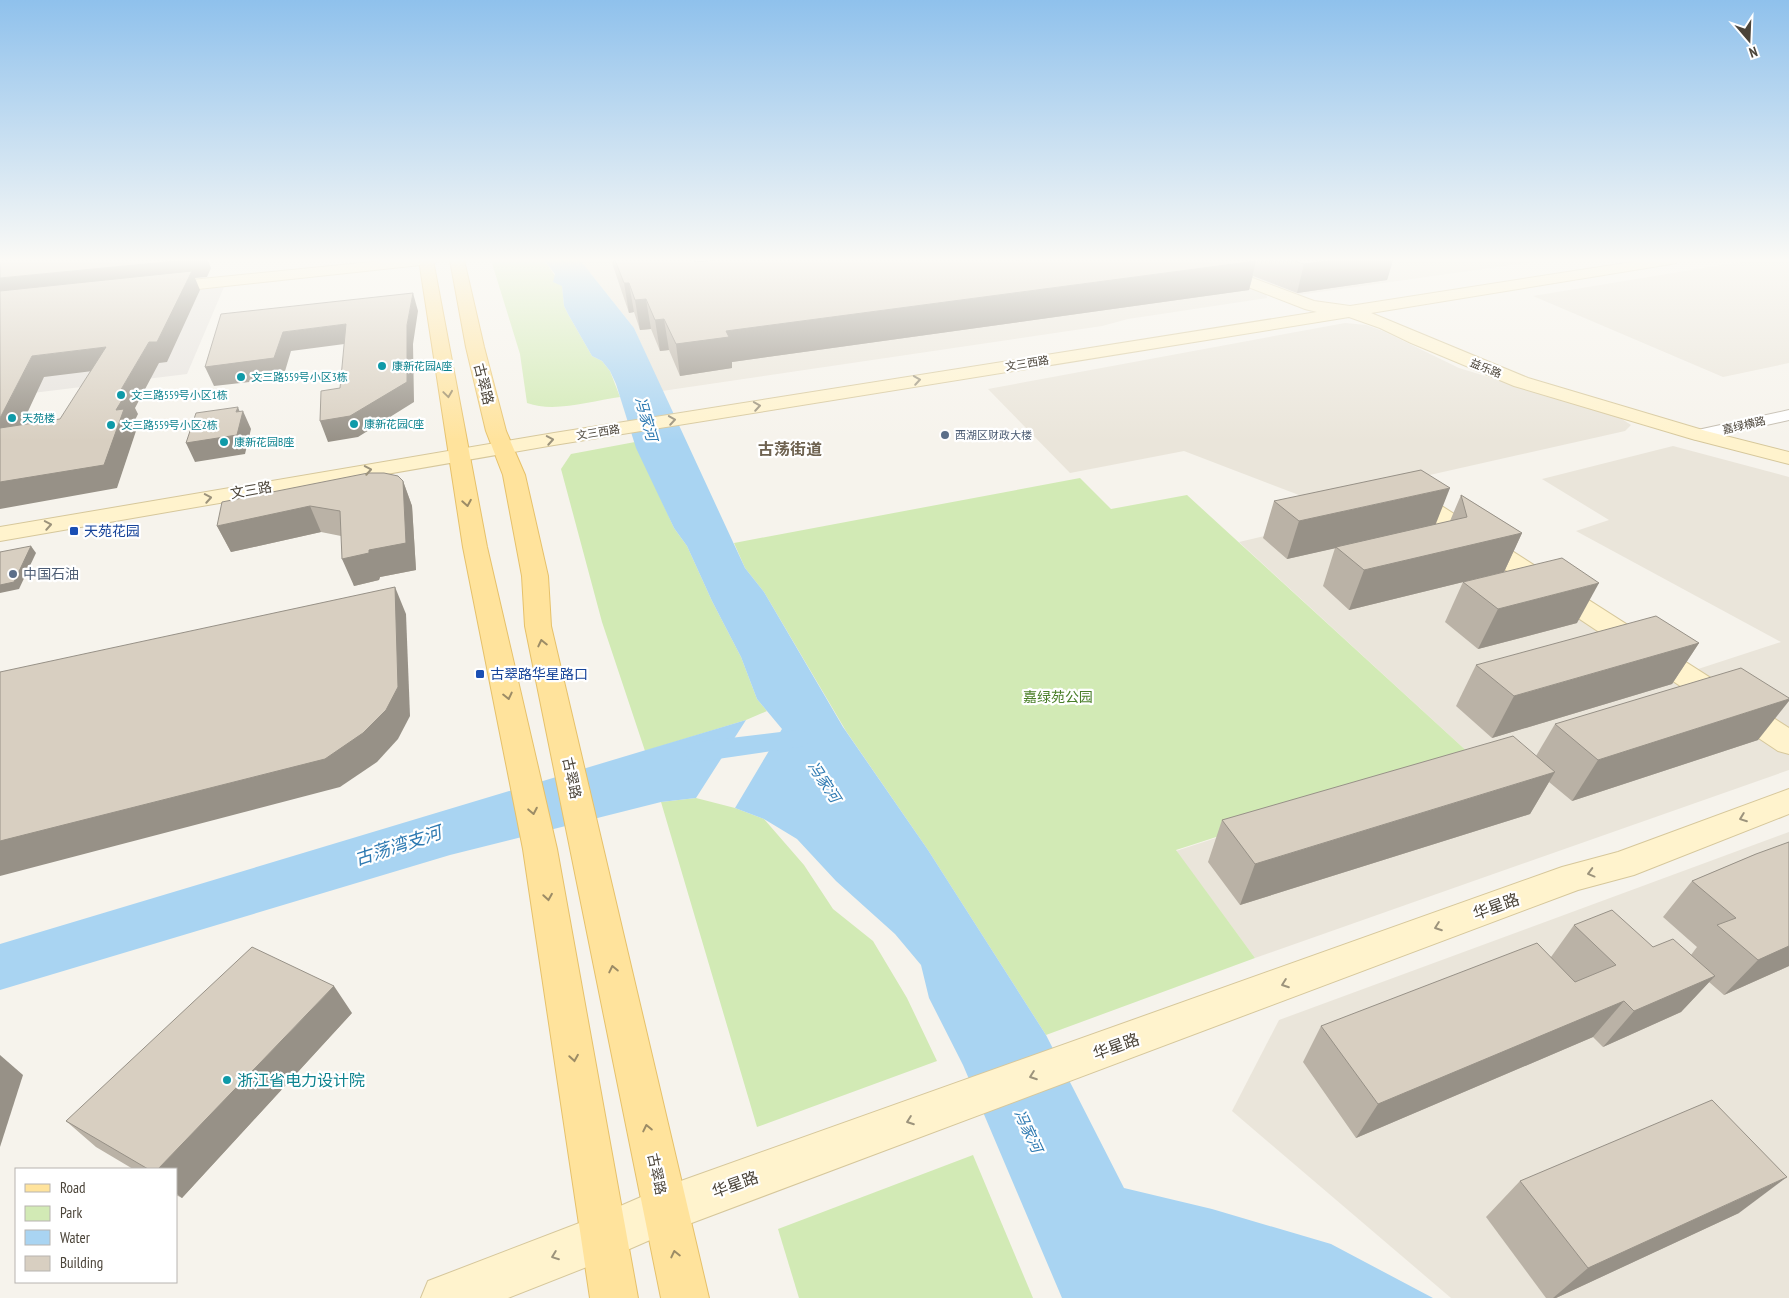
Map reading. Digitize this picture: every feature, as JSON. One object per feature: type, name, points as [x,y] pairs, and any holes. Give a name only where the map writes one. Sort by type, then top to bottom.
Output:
[{"type":"main road","points":[[437,321],[474,546],[525,773],[540,849],[602,1238],[614,1298]]},
{"type":"main road","name":"古翠路","points":[[470,321],[499,440],[514,475],[535,576],[538,626],[584,831],[664,1210],[685,1298]]},
{"type":"main road","name":"文三西路","points":[[706,407],[1223,321]]},
{"type":"main road","name":"文三西路","points":[[499,440],[1284,321]]},
{"type":"main road","name":"益乐路","points":[[1376,321],[1521,382],[1700,435],[1789,458]]},
{"type":"main road","name":"文三路","points":[[0,518],[499,440]]},
{"type":"main road","name":"文三路","points":[[0,534],[457,447]]},
{"type":"main road","points":[[1406,494],[1789,742]]},
{"type":"main road","name":"华星路","points":[[445,1298],[602,1238],[664,1210],[1574,877],[1622,865],[1789,801]]},
{"type":"street","name":"嘉绿横路","points":[[1700,435],[1789,415]]},
{"type":"shaded area","points":[[0,321],[210,321],[187,374],[0,397]]},
{"type":"shaded area","points":[[628,321],[1122,321],[1102,326],[662,391],[634,328]]},
{"type":"shaded area","points":[[1591,321],[1789,321],[1789,363],[1723,377]]},
{"type":"shaded area","points":[[1345,323],[1366,325],[1383,331],[1459,368],[1619,417],[1631,425],[1625,431],[1403,481],[1320,503],[1184,451],[1070,473],[988,389]]},
{"type":"shaded area","points":[[1673,446],[1789,477],[1789,732],[1695,670],[1781,642],[1576,531],[1609,520],[1542,479]]},
{"type":"shaded area","points":[[1409,502],[1789,752],[1789,770],[1255,958],[1176,851],[1471,755],[1239,542]]},
{"type":"shaded area","points":[[1789,832],[1789,1298],[1451,1298],[1232,1111],[1279,1020]]},
{"type":"green space","points":[[510,321],[572,321],[592,356],[602,361],[610,371],[620,397],[561,407],[538,406],[527,403],[520,354]]},
{"type":"green space","points":[[635,442],[674,528],[687,546],[712,601],[741,657],[757,699],[767,711],[746,720],[645,751],[602,622],[561,469],[571,454]]},
{"type":"green space","name":"嘉绿苑公园","points":[[1080,478],[1111,509],[1187,495],[1471,755],[1176,850],[1255,958],[1046,1035],[928,850],[846,731],[764,592],[745,568],[734,543]]},
{"type":"green space","points":[[696,798],[735,808],[764,819],[804,865],[833,909],[873,941],[907,998],[937,1061],[757,1127],[661,802]]},
{"type":"green space","points":[[973,1155],[1033,1298],[799,1298],[778,1229]]},
{"type":"water","name":"冯家河","points":[[572,321],[628,321],[634,328],[745,568],[764,592],[843,727],[928,850],[1046,1035],[1124,1188],[1212,1209],[1331,1244],[1433,1298],[1062,1298],[963,1065],[929,998],[921,965],[895,934],[836,881],[797,839],[764,819],[735,808],[782,729],[757,699],[741,657],[712,601],[687,546],[674,528],[636,448],[616,384],[610,371],[602,361],[592,356]]},
{"type":"water","points":[[746,720],[696,798],[661,802],[450,855],[0,990],[0,944]]},
{"type":"building","points":[[0,321],[168,321],[157,342],[149,342],[119,393],[127,392],[116,410],[124,409],[104,465],[0,482],[0,428],[60,419],[106,347],[32,356],[0,418]]},
{"type":"building","points":[[219,321],[408,321],[407,382],[350,416],[320,421],[321,391],[340,388],[346,324],[283,332],[274,358],[205,367]]},
{"type":"building","points":[[665,321],[805,321],[726,331],[729,337],[676,344]]},
{"type":"building","points":[[238,407],[236,412],[243,411],[237,435],[186,443],[196,413]]},
{"type":"building","points":[[1421,470],[1450,488],[1299,521],[1274,501]]},
{"type":"building","points":[[368,473],[384,473],[398,476],[403,481],[406,543],[369,550],[369,553],[342,559],[340,511],[310,506],[217,526],[222,502]]},
{"type":"building","points":[[1461,495],[1522,533],[1364,570],[1336,547],[1467,517]]},
{"type":"building","points":[[31,546],[14,582],[0,585],[0,552]]},
{"type":"building","points":[[1562,558],[1599,583],[1498,609],[1463,582]]},
{"type":"building","points":[[395,587],[398,687],[386,710],[363,733],[325,759],[0,841],[0,672]]},
{"type":"building","points":[[1656,616],[1699,643],[1514,696],[1476,665]]},
{"type":"building","points":[[1741,668],[1789,699],[1598,760],[1555,724]]},
{"type":"building","points":[[1513,736],[1555,772],[1255,864],[1222,820]]},
{"type":"building","points":[[1789,842],[1789,946],[1758,960],[1717,925],[1736,918],[1692,881]]},
{"type":"building","points":[[1612,910],[1653,947],[1673,939],[1715,976],[1634,1011],[1624,1001],[1378,1104],[1321,1026],[1537,943],[1575,982],[1616,965],[1574,925]]},
{"type":"building","points":[[252,947],[334,986],[159,1168],[146,1168],[66,1121]]},
{"type":"building","points":[[1712,1100],[1787,1177],[1588,1268],[1520,1181]]},
{"type":"waterway","name":"古荡湾支河","points":[[697,752],[797,739]]},
{"type":"place","name":"康新花园A座","points":[[382,366]]},
{"type":"place","name":"文三路559号小区3栋","points":[[241,377]]},
{"type":"place","name":"文三路559号小区1栋","points":[[121,395]]},
{"type":"place","name":"天苑楼","points":[[12,418]]},
{"type":"place","name":"康新花园C座","points":[[354,424]]},
{"type":"place","name":"文三路559号小区2栋","points":[[111,425]]},
{"type":"place","name":"西湖区财政大楼","points":[[945,435]]},
{"type":"place","name":"康新花园B座","points":[[224,442]]},
{"type":"place","name":"天苑花园","points":[[74,531]]},
{"type":"place","name":"中国石油","points":[[13,574]]},
{"type":"place","name":"古翠路华星路口","points":[[480,674]]},
{"type":"place","name":"浙江省电力设计院","points":[[227,1080]]},
{"type":"district","name":"古荡街道","points":[[790,449]]}]
